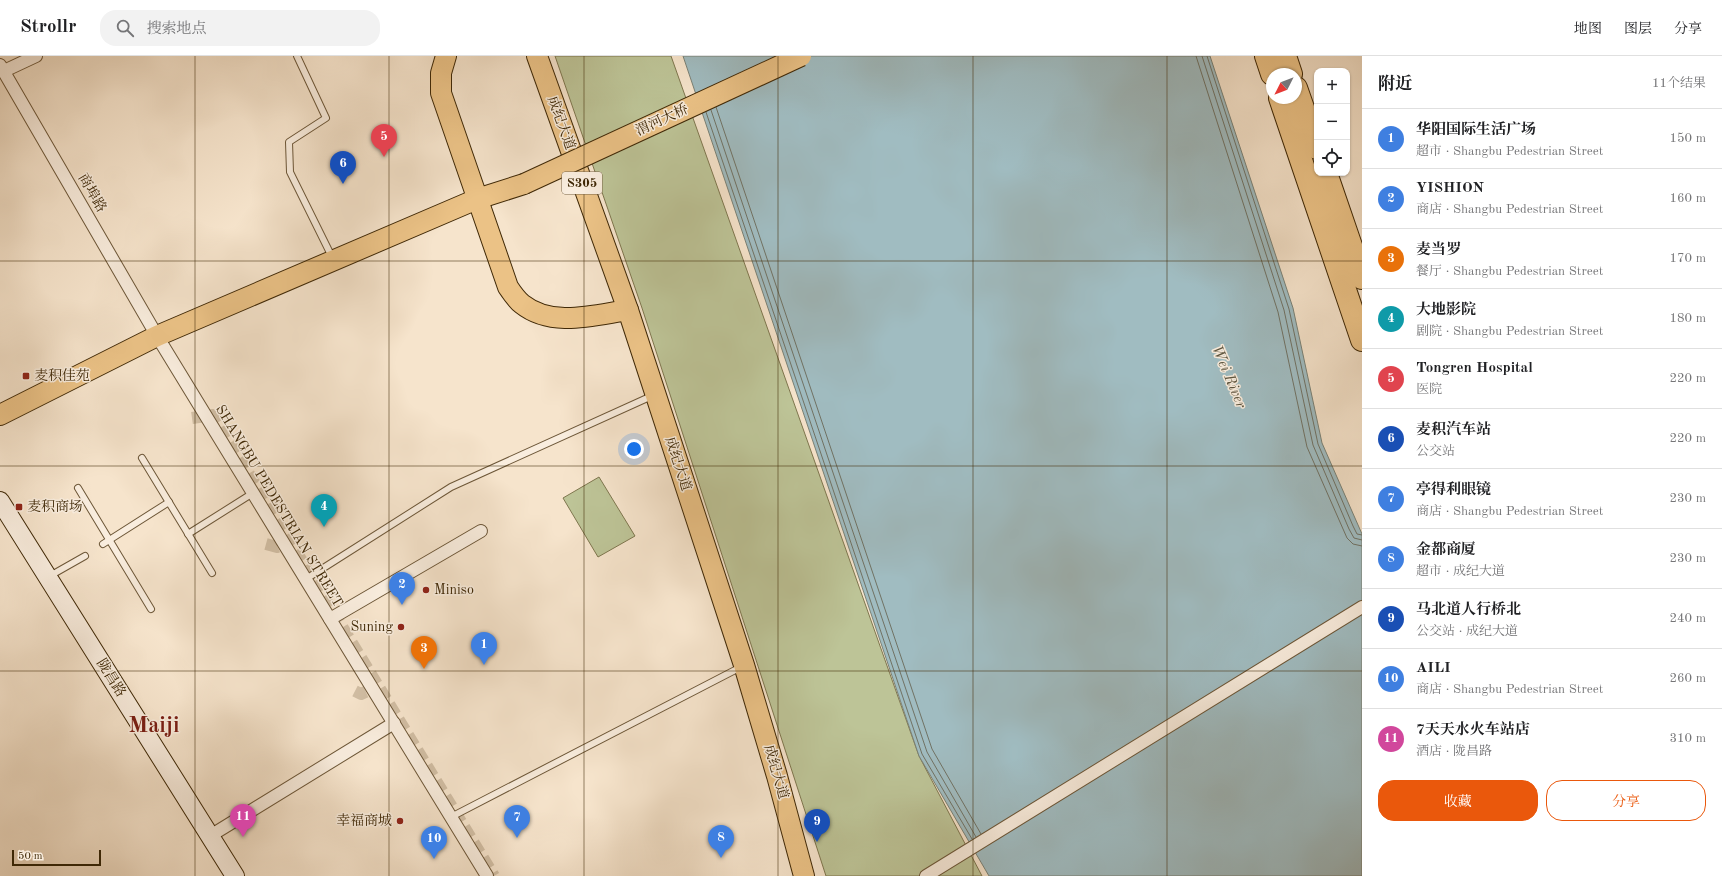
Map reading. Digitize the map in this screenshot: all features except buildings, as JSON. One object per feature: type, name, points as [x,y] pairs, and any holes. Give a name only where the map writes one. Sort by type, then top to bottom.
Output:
[{"type":"highway","points":[[1266,56],[1270,68]]},
{"type":"highway","points":[[1285,56],[1289,68]]},
{"type":"highway","points":[[1282,104],[1362,340]]},
{"type":"highway","points":[[1302,104],[1314,140]]},
{"type":"highway","points":[[1327,176],[1362,278]]},
{"type":"main road","points":[[446,56],[441,73],[441,93],[508,288],[522,304],[541,315],[562,319],[628,310]]},
{"type":"main road","name":"成纪大道","points":[[537,56],[628,310],[744,665],[778,776],[804,876]]},
{"type":"main road","name":"渭河大桥","points":[[521,179],[771,56]]},
{"type":"main road","name":"渭河大桥","points":[[521,179],[801,56]]},
{"type":"main road","points":[[0,415],[157,336],[521,179]]},
{"type":"main road","name":"陇昌路","points":[[0,501],[235,876]]},
{"type":"main road","name":"陇昌路","points":[[0,522],[221,876]]},
{"type":"street","points":[[2,68],[36,56]]},
{"type":"street","name":"商埠路","points":[[2,68],[157,336]]},
{"type":"street","name":"SHANGBU PEDESTRIAN STREET","points":[[157,336],[487,876]]},
{"type":"street","points":[[330,619],[481,531]]},
{"type":"street","points":[[926,876],[1362,607]]},
{"type":"street","points":[[210,836],[394,723]]},
{"type":"lane","points":[[297,56],[326,118],[289,142],[290,172],[334,260]]},
{"type":"lane","points":[[306,579],[451,486],[655,395]]},
{"type":"lane","points":[[142,458],[212,573]]},
{"type":"lane","points":[[78,488],[151,608]]},
{"type":"lane","points":[[188,534],[253,493]]},
{"type":"lane","points":[[103,544],[169,502]]},
{"type":"lane","points":[[48,577],[85,556]]},
{"type":"lane","points":[[451,817],[744,665]]},
{"type":"green space","points":[[555,56],[671,56],[919,756],[982,876],[826,876],[642,308]]},
{"type":"green space","points":[[599,477],[635,536],[598,557],[563,498]]},
{"type":"water","name":"Wei River","points":[[683,56],[1210,56],[1293,308],[1322,443],[1362,534],[1362,876],[989,876],[919,756]]},
{"type":"tunnel","points":[[192,418],[213,415],[494,876]]},
{"type":"tunnel","points":[[266,544],[277,547],[290,541]]},
{"type":"tunnel","points":[[355,691],[361,694],[378,686]]},
{"type":"place","name":"Tongren Hospital","points":[[384,157]]},
{"type":"place","name":"麦积汽车站","points":[[343,184]]},
{"type":"place","name":"麦积佳苑","points":[[26,376]]},
{"type":"place","name":"麦积商场","points":[[19,507]]},
{"type":"place","name":"大地影院","points":[[324,527]]},
{"type":"place","name":"Miniso","points":[[426,590]]},
{"type":"place","name":"YISHION","points":[[402,605]]},
{"type":"place","name":"Suning","points":[[401,627]]},
{"type":"place","name":"华阳国际生活广场","points":[[484,665]]},
{"type":"place","name":"麦当罗","points":[[424,669]]},
{"type":"place","name":"幸福商城","points":[[400,821]]},
{"type":"place","name":"7天天水火车站店","points":[[243,837]]},
{"type":"place","name":"亭得利眼镜","points":[[517,838]]},
{"type":"place","name":"马北道人行桥北","points":[[817,842]]},
{"type":"place","name":"金都商厦","points":[[721,858]]},
{"type":"place","name":"AILI","points":[[434,859]]},
{"type":"district","name":"Maiji","points":[[154,726]]}]
